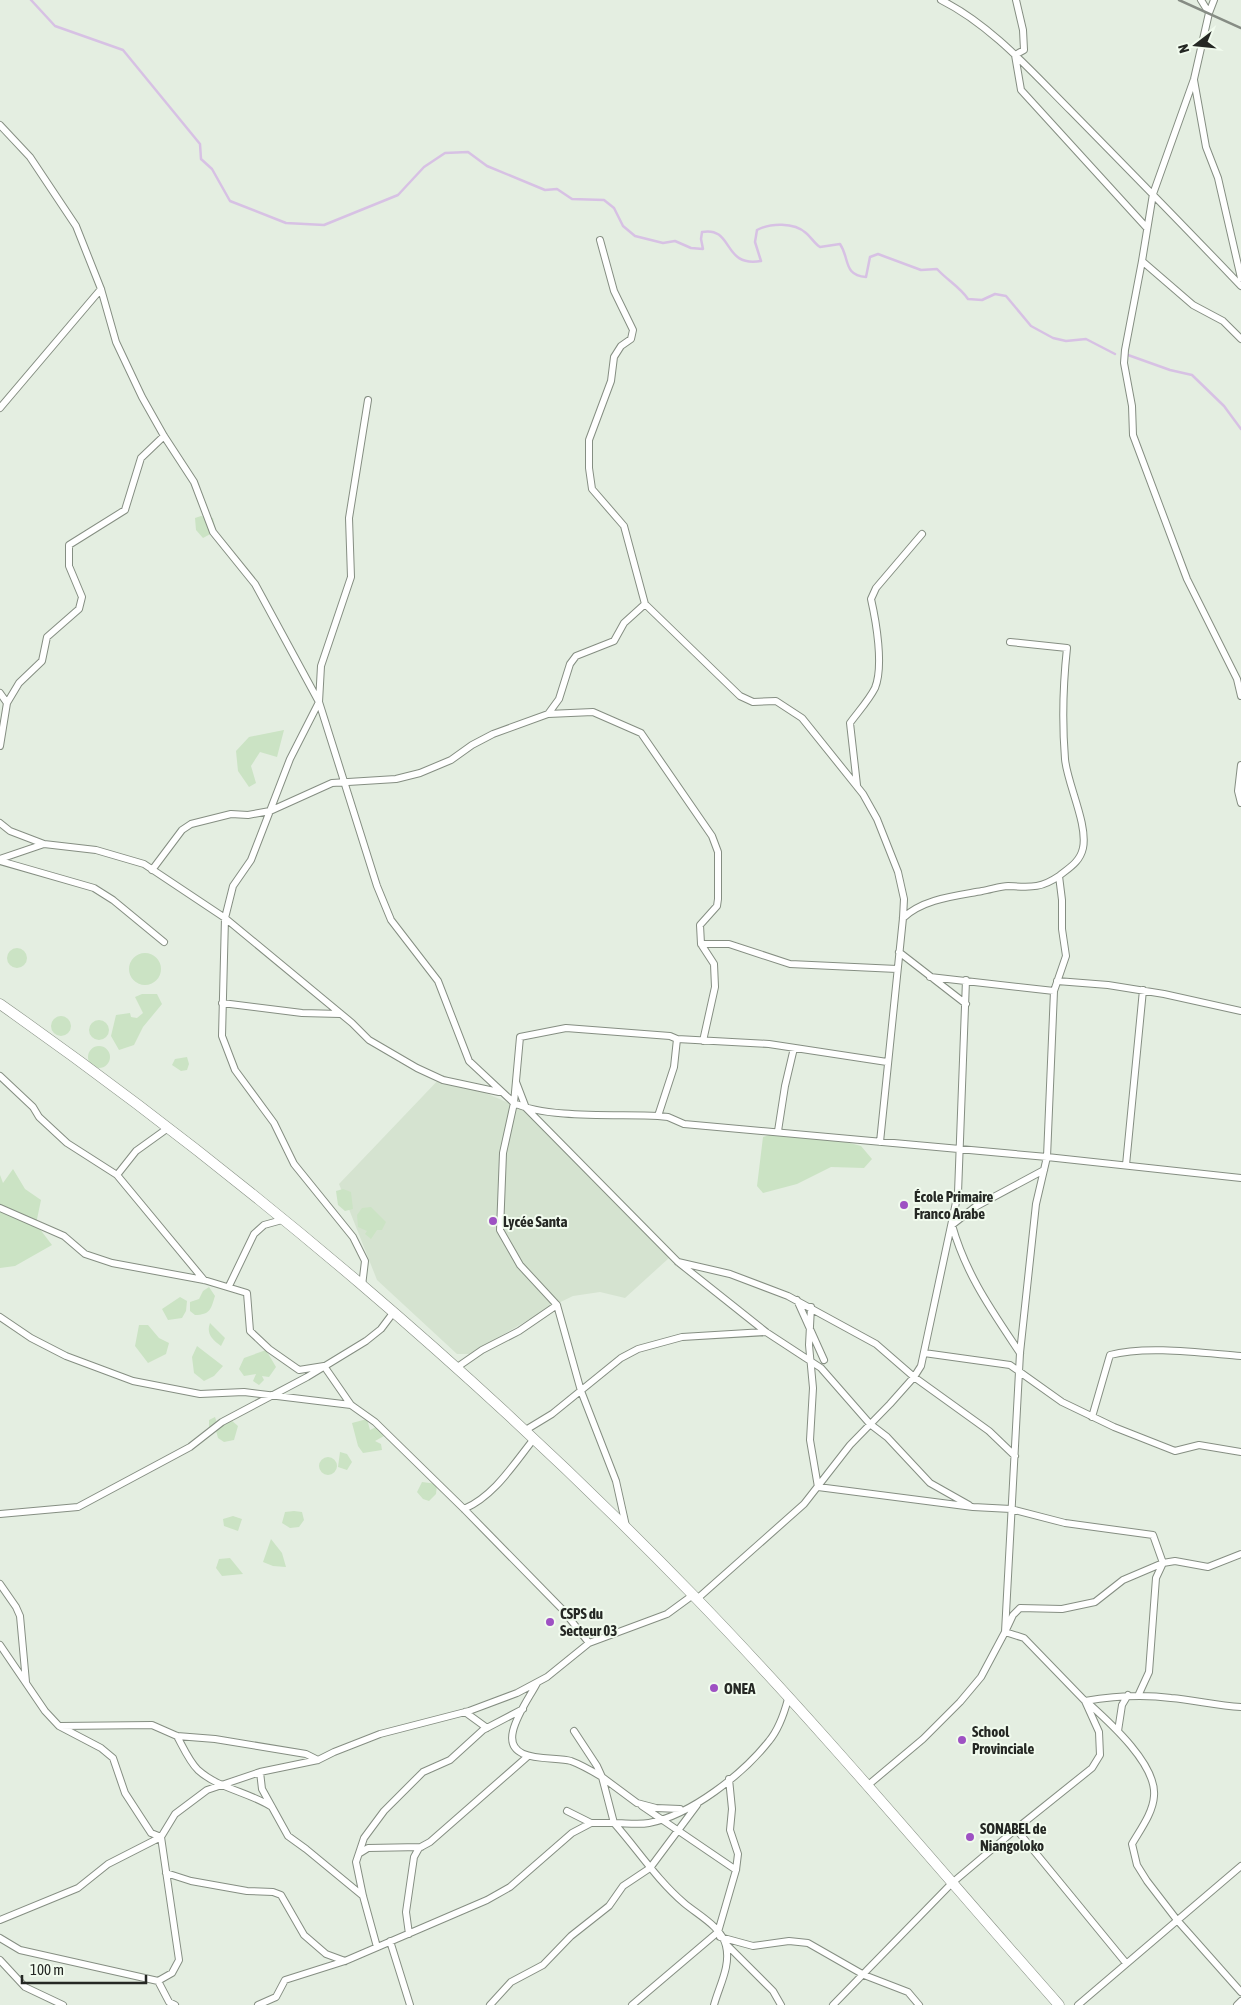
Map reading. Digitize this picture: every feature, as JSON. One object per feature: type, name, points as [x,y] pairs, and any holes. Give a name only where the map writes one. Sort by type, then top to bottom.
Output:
[{"type":"highway","points":[[0,1004],[168,1128],[282,1220],[393,1313],[534,1440],[695,1597],[867,1786],[1059,2005]]},
{"type":"street","points":[[941,0],[957,8],[1015,54],[1241,286]]},
{"type":"street","points":[[1015,54],[1024,50],[1023,30],[1016,0]]},
{"type":"street","points":[[1201,0],[1209,14]]},
{"type":"street","points":[[1214,0],[1194,79],[1153,194],[1124,350],[1124,363],[1132,406],[1133,435],[1187,579],[1238,679],[1241,696]]},
{"type":"street","points":[[1015,54],[1021,90],[1146,227]]},
{"type":"street","points":[[1194,79],[1206,147],[1218,178],[1241,278]]},
{"type":"street","points":[[0,125],[30,157],[76,226],[101,289],[116,342],[142,397],[164,436],[194,482],[213,532],[255,584],[320,702],[346,781],[376,886],[391,920],[438,981],[469,1061],[500,1092],[514,1103],[526,1108],[550,1112],[658,1116],[668,1117],[684,1124],[778,1131],[958,1150],[1047,1157],[1241,1178]]},
{"type":"street","points":[[600,240],[614,291],[633,330],[631,339],[621,346],[614,357],[611,381],[589,440],[589,468],[592,489],[624,526],[645,604],[740,696],[753,702],[776,701],[802,718],[857,786],[877,819],[898,872],[904,900],[903,918],[880,1142]]},
{"type":"street","points":[[1142,261],[1193,305],[1223,321],[1241,339]]},
{"type":"street","points":[[0,408],[101,289]]},
{"type":"street","points":[[362,1286],[365,1261],[353,1237],[294,1164],[274,1123],[235,1070],[222,1036],[222,1003],[225,918],[233,886],[251,860],[290,759],[320,702],[321,666],[351,577],[349,518],[368,400]]},
{"type":"street","points":[[0,746],[7,703],[19,683],[42,661],[47,637],[58,625],[79,609],[82,598],[69,566],[69,545],[125,510],[141,458],[164,436]]},
{"type":"street","points":[[857,786],[850,723],[874,688],[877,677],[878,626],[871,599],[876,588],[922,534]]},
{"type":"street","points":[[548,714],[559,699],[570,664],[576,656],[614,641],[624,623],[645,604]]},
{"type":"street","points":[[903,918],[912,909],[933,901],[1007,886],[1025,889],[1048,884],[1078,860],[1084,847],[1079,813],[1065,760],[1062,690],[1067,648],[1010,642]]},
{"type":"street","points":[[0,693],[7,703]]},
{"type":"street","points":[[152,870],[182,830],[191,824],[231,814],[248,815],[270,811],[332,783],[396,778],[420,772],[451,760],[472,745],[493,734],[548,714],[593,712],[642,733],[712,836],[718,852],[717,906],[700,924],[701,944],[714,964],[715,987],[703,1041]]},
{"type":"street","points":[[1241,765],[1238,791],[1241,803]]},
{"type":"street","points":[[0,823],[10,831],[44,844],[96,850],[144,864],[225,918],[369,1040],[417,1068],[443,1080],[500,1092]]},
{"type":"street","points":[[0,860],[44,844]]},
{"type":"street","points":[[0,860],[94,888],[113,900],[164,942]]},
{"type":"street","points":[[1005,1632],[1011,1509],[1021,1371],[1020,1354],[1036,1204],[1047,1157],[1054,991],[1066,956],[1062,929],[1062,900],[1059,876]]},
{"type":"street","points":[[701,944],[729,944],[790,964],[897,969]]},
{"type":"street","points":[[899,952],[966,1004]]},
{"type":"street","points":[[930,977],[1054,991]]},
{"type":"street","points":[[0,1920],[78,1888],[108,1864],[161,1837],[175,1814],[207,1790],[260,1772],[318,1760],[380,1734],[465,1712],[517,1693],[538,1682],[589,1643],[667,1614],[695,1597],[804,1504],[850,1445],[914,1377],[921,1366],[958,1193],[958,1150],[962,1116],[966,980]]},
{"type":"street","points":[[1057,981],[1143,990],[1191,998],[1241,1011]]},
{"type":"street","points":[[1126,1165],[1143,990]]},
{"type":"street","points":[[222,1003],[302,1013],[340,1014]]},
{"type":"street","points":[[627,1531],[616,1481],[581,1391],[557,1304],[520,1265],[500,1230],[504,1154],[514,1103],[520,1037],[566,1028],[670,1036],[677,1039],[769,1044],[887,1062]]},
{"type":"street","points":[[658,1116],[674,1067],[677,1039]]},
{"type":"street","points":[[778,1131],[785,1086],[794,1048]]},
{"type":"street","points":[[0,1076],[33,1107],[39,1117],[66,1143],[117,1175],[204,1280]]},
{"type":"street","points":[[515,1079],[526,1108],[678,1262],[766,1332],[810,1359],[821,1368],[870,1424],[887,1438],[930,1483],[973,1507]]},
{"type":"street","points":[[117,1175],[136,1151],[168,1128]]},
{"type":"street","points":[[952,1225],[975,1207],[1044,1170]]},
{"type":"street","points":[[0,1208],[64,1236],[85,1254],[150,1272],[204,1280],[229,1286],[247,1293],[250,1331],[269,1349],[299,1370],[324,1366]]},
{"type":"street","points":[[229,1286],[254,1234],[264,1225],[282,1220]]},
{"type":"street","points":[[952,1225],[960,1254],[978,1289],[1020,1354]]},
{"type":"street","points":[[678,1262],[730,1274],[797,1300],[876,1344],[914,1377],[989,1432],[1015,1456]]},
{"type":"street","points":[[797,1300],[824,1360]]},
{"type":"street","points":[[456,1368],[482,1350],[519,1331],[557,1304]]},
{"type":"street","points":[[811,1307],[810,1359],[813,1388],[810,1440],[818,1487]]},
{"type":"street","points":[[0,1514],[78,1507],[190,1447],[222,1422],[366,1341],[381,1329],[393,1313]]},
{"type":"street","points":[[0,1317],[31,1338],[66,1356],[133,1381],[200,1394],[244,1392],[351,1405]]},
{"type":"street","points":[[524,1431],[552,1414],[621,1358],[638,1349],[682,1336],[766,1332]]},
{"type":"street","points":[[1092,1417],[1110,1355],[1120,1352],[1176,1352],[1241,1356]]},
{"type":"street","points":[[924,1353],[1010,1365],[1062,1402],[1092,1417],[1175,1452],[1199,1445],[1241,1452]]},
{"type":"street","points":[[324,1366],[351,1405],[375,1422],[464,1509],[562,1609],[589,1643]]},
{"type":"street","points":[[464,1509],[477,1503],[500,1481],[534,1440]]},
{"type":"street","points":[[818,1487],[973,1507],[1011,1509],[1065,1523],[1153,1535],[1163,1564],[1156,1578],[1149,1672],[1138,1696]]},
{"type":"street","points":[[867,1786],[923,1739],[982,1677],[1013,1615],[1020,1608],[1062,1609],[1095,1602],[1123,1580],[1163,1564],[1175,1561],[1208,1567],[1241,1554]]},
{"type":"street","points":[[0,1584],[16,1606],[20,1616],[26,1683]]},
{"type":"street","points":[[1005,1632],[1024,1638],[1085,1700],[1127,1739],[1153,1782],[1154,1796],[1148,1816],[1132,1844],[1137,1865],[1178,1920],[1241,1992]]},
{"type":"street","points":[[0,1646],[45,1711],[59,1726],[102,1748],[113,1758],[125,1793],[151,1833],[161,1837]]},
{"type":"street","points":[[538,1682],[513,1730],[512,1741],[518,1751],[527,1757],[570,1761],[602,1777],[736,1870]]},
{"type":"street","points":[[1085,1700],[1128,1695],[1171,1698],[1215,1706],[1241,1707]]},
{"type":"street","points":[[1118,1731],[1122,1705],[1128,1695]]},
{"type":"street","points":[[566,1811],[591,1823],[649,1823],[684,1810],[699,1802],[729,1779],[770,1741],[782,1721],[788,1699]]},
{"type":"street","points":[[833,2005],[952,1884],[1016,1828],[1092,1768],[1100,1755],[1098,1732],[1085,1700]]},
{"type":"street","points":[[377,1947],[356,1862],[364,1838],[384,1811],[423,1772],[450,1760],[487,1728],[523,1709]]},
{"type":"street","points":[[465,1712],[487,1728]]},
{"type":"street","points":[[59,1726],[152,1725],[177,1736],[306,1754],[318,1760]]},
{"type":"street","points":[[574,1730],[602,1777],[614,1823],[664,1884],[684,1904],[711,1923],[726,1944],[773,1991],[781,2005]]},
{"type":"street","points":[[177,1736],[197,1768],[222,1785],[258,1798],[273,1807]]},
{"type":"street","points":[[409,1934],[406,1912],[414,1856],[421,1847],[437,1836],[527,1757]]},
{"type":"street","points":[[260,1772],[262,1789],[288,1836],[313,1854],[363,1896]]},
{"type":"street","points":[[632,2005],[719,1934],[736,1870],[738,1854],[730,1830],[732,1796],[729,1779]]},
{"type":"street","points":[[490,2005],[511,1982],[544,1965],[571,1936],[609,1906],[623,1886],[650,1868],[699,1802]]},
{"type":"street","points":[[637,1803],[656,1808],[684,1810]]},
{"type":"street","points":[[274,2005],[285,1980],[344,1961],[456,1915],[510,1887],[572,1833],[591,1823]]},
{"type":"street","points":[[1016,1828],[1126,1963]]},
{"type":"street","points":[[0,1938],[20,1950],[158,1981],[172,1973],[179,1960],[161,1837]]},
{"type":"street","points":[[360,1852],[376,1847],[421,1847]]},
{"type":"street","points":[[643,1857],[660,1856]]},
{"type":"street","points":[[1078,2005],[1241,1866]]},
{"type":"street","points":[[166,1873],[191,1881],[247,1891],[273,1892],[281,1896],[304,1934],[326,1954],[344,1961]]},
{"type":"street","points":[[719,1934],[753,1946],[790,1941],[808,1943],[864,1974],[908,1992],[919,2005]]},
{"type":"street","points":[[390,1941],[410,2005]]},
{"type":"street","points":[[714,2005],[726,1967],[726,1944]]},
{"type":"street","points":[[0,1960],[25,1987],[63,2005]]},
{"type":"street","points":[[158,1981],[169,2002],[176,2005]]},
{"type":"street","points":[[258,2005],[276,1997]]},
{"type":"street","points":[[1237,2005],[1241,2001]]},
{"type":"shaded area","points":[[201,516],[213,518],[216,531],[203,538],[196,530],[195,518]]},
{"type":"shaded area","points":[[284,730],[277,757],[260,752],[251,766],[256,783],[249,787],[238,771],[236,751],[249,737]]},
{"type":"shaded area","points":[[17,948],[24,951],[27,958],[24,965],[17,968],[10,965],[7,958],[10,951]]},
{"type":"shaded area","points":[[145,953],[151,954],[156,958],[160,963],[160,975],[156,980],[151,984],[145,985],[139,984],[134,980],[130,975],[129,969],[130,963],[134,958],[139,954]]},
{"type":"shaded area","points":[[142,994],[157,994],[162,1004],[143,1027],[134,1045],[119,1050],[111,1036],[116,1015],[130,1013],[131,1017],[137,1018],[143,1013],[135,997]]},
{"type":"shaded area","points":[[61,1016],[68,1019],[71,1026],[68,1033],[61,1036],[54,1033],[51,1026],[54,1019]]},
{"type":"shaded area","points":[[95,1020],[103,1020],[109,1026],[109,1034],[103,1040],[95,1040],[89,1034],[89,1026]]},
{"type":"shaded area","points":[[99,1046],[109,1053],[110,1057],[103,1067],[99,1068],[89,1061],[88,1057],[95,1047]]},
{"type":"shaded area","points":[[187,1057],[189,1064],[187,1070],[181,1071],[172,1065],[175,1059]]},
{"type":"shaded area","name":"Lycée Santa","points":[[443,1075],[523,1109],[669,1258],[625,1298],[600,1292],[573,1296],[550,1307],[470,1354],[457,1354],[377,1280],[339,1184]]},
{"type":"shaded area","points":[[773,1134],[842,1141],[861,1146],[872,1159],[864,1168],[831,1167],[797,1184],[763,1193],[757,1186],[763,1137]]},
{"type":"shaded area","points":[[13,1169],[25,1189],[41,1200],[36,1224],[52,1245],[15,1266],[0,1268],[0,1175],[3,1183]]},
{"type":"shaded area","points":[[343,1189],[351,1192],[353,1209],[345,1211],[338,1205],[336,1191]]},
{"type":"shaded area","points":[[371,1207],[386,1222],[382,1230],[377,1230],[371,1239],[365,1234],[367,1231],[358,1227],[357,1215],[362,1208]]},
{"type":"shaded area","points":[[209,1287],[215,1296],[211,1308],[204,1314],[195,1315],[190,1311],[190,1302],[199,1299],[203,1291]]},
{"type":"shaded area","points":[[180,1297],[187,1301],[186,1311],[182,1318],[168,1320],[162,1309]]},
{"type":"shaded area","points":[[210,1323],[225,1338],[221,1346],[211,1336],[209,1330]]},
{"type":"shaded area","points":[[139,1325],[148,1325],[159,1338],[169,1343],[166,1354],[148,1363],[135,1346]]},
{"type":"shaded area","points":[[197,1346],[223,1366],[214,1376],[204,1381],[194,1373],[192,1357]]},
{"type":"shaded area","points":[[266,1350],[276,1367],[269,1377],[262,1376],[264,1380],[259,1385],[253,1381],[256,1374],[244,1376],[239,1369],[244,1358]]},
{"type":"shaded area","points":[[215,1417],[217,1423],[231,1420],[238,1426],[234,1440],[224,1442],[218,1438],[215,1427],[209,1428],[209,1420]]},
{"type":"shaded area","points":[[367,1419],[370,1430],[376,1427],[382,1429],[384,1436],[375,1441],[381,1444],[382,1450],[363,1453],[358,1446],[352,1423]]},
{"type":"shaded area","points":[[340,1452],[347,1454],[352,1462],[347,1470],[338,1467]]},
{"type":"shaded area","points":[[328,1457],[334,1460],[337,1466],[334,1472],[328,1475],[322,1472],[319,1466],[322,1460]]},
{"type":"shaded area","points":[[422,1482],[437,1484],[436,1494],[429,1501],[423,1499],[417,1492]]},
{"type":"shaded area","points":[[285,1512],[302,1512],[304,1520],[299,1527],[290,1528],[282,1523]]},
{"type":"shaded area","points":[[233,1516],[242,1519],[238,1531],[224,1526],[223,1519]]},
{"type":"shaded area","points":[[271,1539],[282,1553],[286,1567],[273,1566],[263,1562]]},
{"type":"shaded area","points":[[230,1558],[243,1574],[222,1576],[216,1568],[219,1559]]},
{"type":"waterway","points":[[31,0],[55,26],[123,50],[200,144],[201,159],[212,169],[230,201],[286,223],[324,225],[398,195],[424,167],[445,153],[468,152],[487,166],[545,190],[557,189],[572,199],[604,200],[614,208],[623,226],[635,236],[663,243],[675,241],[691,248],[703,249],[702,232],[712,232],[719,235],[740,259],[749,262],[761,261],[755,242],[757,230],[768,226],[789,225],[801,229],[820,247],[840,244],[850,270],[859,276],[866,277],[870,257],[878,254],[921,270],[937,269],[968,299],[982,300],[995,294],[1006,296],[1031,326],[1053,338],[1066,341],[1086,339],[1115,354]]},
{"type":"waterway","points":[[1128,355],[1170,370],[1192,375],[1224,406],[1241,429]]},
{"type":"railway","points":[[1179,0],[1241,28]]},
{"type":"place","name":"École Primaire Franco Arabe","points":[[904,1205]]},
{"type":"place","name":"Lycée Santa","points":[[493,1221]]},
{"type":"place","name":"CSPS du Secteur 03","points":[[550,1622]]},
{"type":"place","name":"ONEA","points":[[714,1688]]},
{"type":"place","name":"School Provinciale","points":[[962,1740]]},
{"type":"place","name":"SONABEL de Niangoloko","points":[[970,1837]]}]
